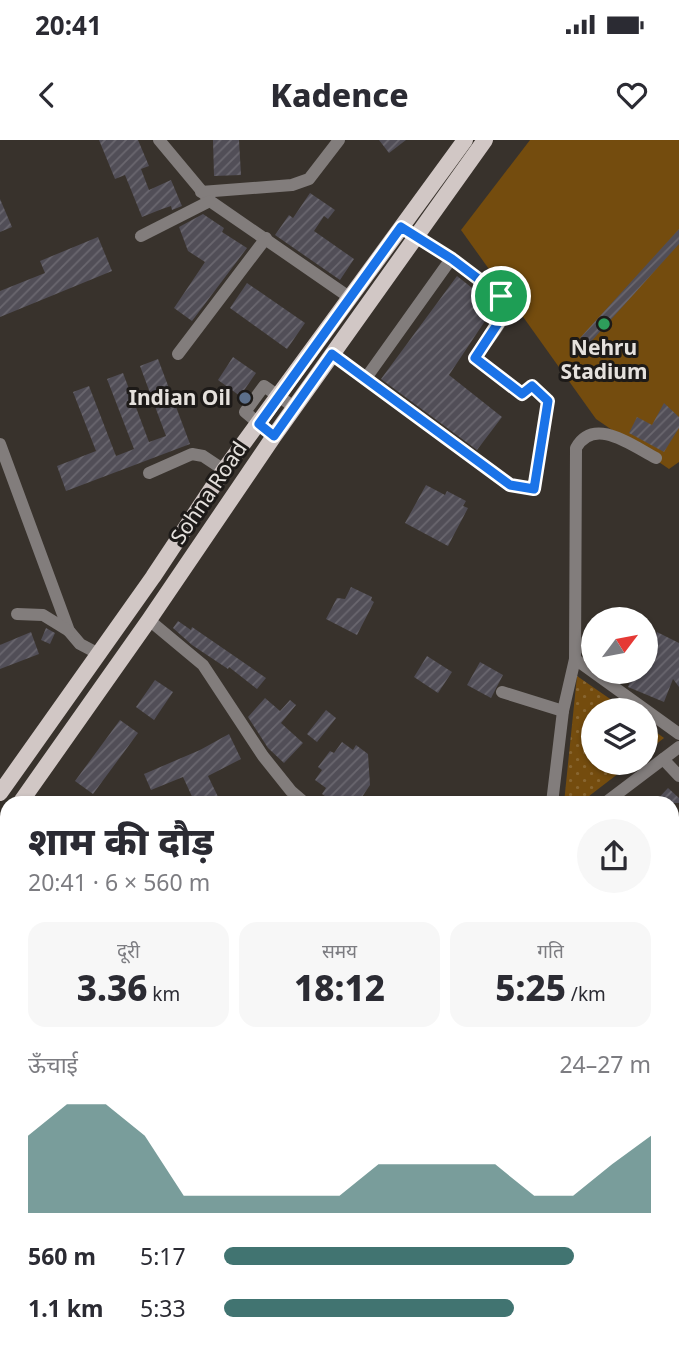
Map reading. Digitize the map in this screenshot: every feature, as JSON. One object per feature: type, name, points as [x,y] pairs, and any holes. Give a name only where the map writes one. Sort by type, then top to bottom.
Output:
[{"type":"main road","name":"Sohna Road","points":[[0,793],[99,654],[223,470],[465,140]]},
{"type":"main road","name":"Sohna Road","points":[[25,796],[294,407],[485,140]]},
{"type":"main road","points":[[401,227],[416,237]]},
{"type":"street","points":[[159,140],[206,196],[349,298]]},
{"type":"street","points":[[141,236],[206,196],[292,186],[309,179],[339,140]]},
{"type":"street","points":[[332,354],[510,485],[534,489],[548,401],[532,386],[522,394],[475,358],[506,311],[506,305],[501,296],[452,259],[416,237]]},
{"type":"street","points":[[178,354],[266,238]]},
{"type":"street","points":[[366,378],[452,259]]},
{"type":"street","points":[[279,396],[294,407]]},
{"type":"street","points":[[259,424],[274,436]]},
{"type":"street","points":[[553,796],[563,710],[575,659],[576,448],[587,437],[599,433],[609,434],[656,458]]},
{"type":"street","points":[[0,444],[69,631]]},
{"type":"street","points":[[149,473],[192,454],[204,456],[223,470]]},
{"type":"street","points":[[17,614],[43,615],[69,631],[80,644],[99,654]]},
{"type":"street","points":[[149,620],[203,666],[263,756],[297,796]]},
{"type":"street","points":[[575,659],[679,734]]},
{"type":"street","points":[[502,692],[563,710]]},
{"type":"street","points":[[615,796],[679,747]]},
{"type":"street","points":[[663,759],[679,776]]},
{"type":"shaded area","name":"Nehru Stadium","points":[[530,140],[679,140],[679,462],[669,469],[596,419],[461,230]]},
{"type":"shaded area","points":[[577,676],[581,679],[581,684],[589,684],[609,698],[581,698],[581,775],[616,775],[589,796],[565,796]]},
{"type":"building","points":[[99,140],[138,140],[149,166],[141,169],[149,190],[171,180],[182,206],[172,210],[171,206],[142,217],[125,175],[115,179]]},
{"type":"building","points":[[213,140],[239,140],[241,175],[214,176]]},
{"type":"building","points":[[379,140],[406,140],[389,153]]},
{"type":"building","points":[[310,193],[335,210],[328,219],[324,216],[314,231],[354,259],[340,280],[275,235],[289,215],[293,218]]},
{"type":"building","points":[[0,199],[12,227],[0,232]]},
{"type":"building","points":[[203,214],[224,228],[222,232],[247,248],[192,321],[174,308],[205,262],[188,251],[179,227]]},
{"type":"building","points":[[679,229],[679,244],[588,345],[580,338]]},
{"type":"building","points":[[98,237],[112,271],[0,317],[0,291],[45,273],[40,261]]},
{"type":"building","points":[[457,276],[495,306],[449,375],[502,417],[477,450],[381,379]]},
{"type":"building","points":[[247,283],[305,323],[287,349],[230,308]]},
{"type":"building","points":[[233,357],[256,373],[240,396],[218,380]]},
{"type":"building","points":[[158,359],[190,444],[66,491],[57,466],[96,451],[73,392],[89,386],[116,456],[134,449],[107,379],[123,373],[149,442],[166,436],[140,366]]},
{"type":"building","points":[[664,403],[679,417],[679,428],[664,452],[629,433],[637,417],[652,425]]},
{"type":"building","points":[[426,485],[445,495],[447,491],[466,501],[463,506],[468,508],[448,546],[405,523]]},
{"type":"building","points":[[351,587],[372,597],[374,602],[357,635],[326,619],[337,598],[345,599]]},
{"type":"building","points":[[178,621],[191,630],[192,627],[266,678],[257,689],[229,667],[228,669],[192,645],[173,628]]},
{"type":"building","points":[[46,628],[55,633],[50,644],[41,640]]},
{"type":"building","points":[[31,632],[39,654],[0,669],[0,645]]},
{"type":"building","points":[[658,632],[679,643],[679,687],[673,679],[664,702],[628,687],[629,684],[658,684]]},
{"type":"building","points":[[427,656],[452,672],[438,693],[414,677]]},
{"type":"building","points":[[480,662],[503,675],[491,698],[467,685]]},
{"type":"building","points":[[155,680],[173,692],[154,720],[136,707]]},
{"type":"building","points":[[265,698],[280,711],[290,700],[296,705],[281,723],[303,743],[284,763],[268,748],[248,717]]},
{"type":"building","points":[[326,710],[336,718],[317,742],[307,734]]},
{"type":"building","points":[[120,720],[138,733],[93,794],[75,781]]},
{"type":"building","points":[[229,734],[241,759],[208,776],[218,796],[192,796],[183,777],[151,790],[144,774],[200,750]]},
{"type":"building","points":[[342,742],[353,750],[356,745],[368,754],[370,785],[363,796],[322,794],[326,788],[315,780],[322,770],[318,767],[330,751],[334,753]]},
{"type":"building","points":[[668,788],[677,796],[661,796]]},
{"type":"place","name":"Nehru Stadium","points":[[604,324]]},
{"type":"place","name":"Indian Oil","points":[[245,398]]},
{"type":"route","points":[[401,227],[452,259],[501,296],[506,311],[475,358],[522,394],[532,386],[548,401],[534,489],[510,485],[332,354],[274,436],[259,424],[401,227]]}]
